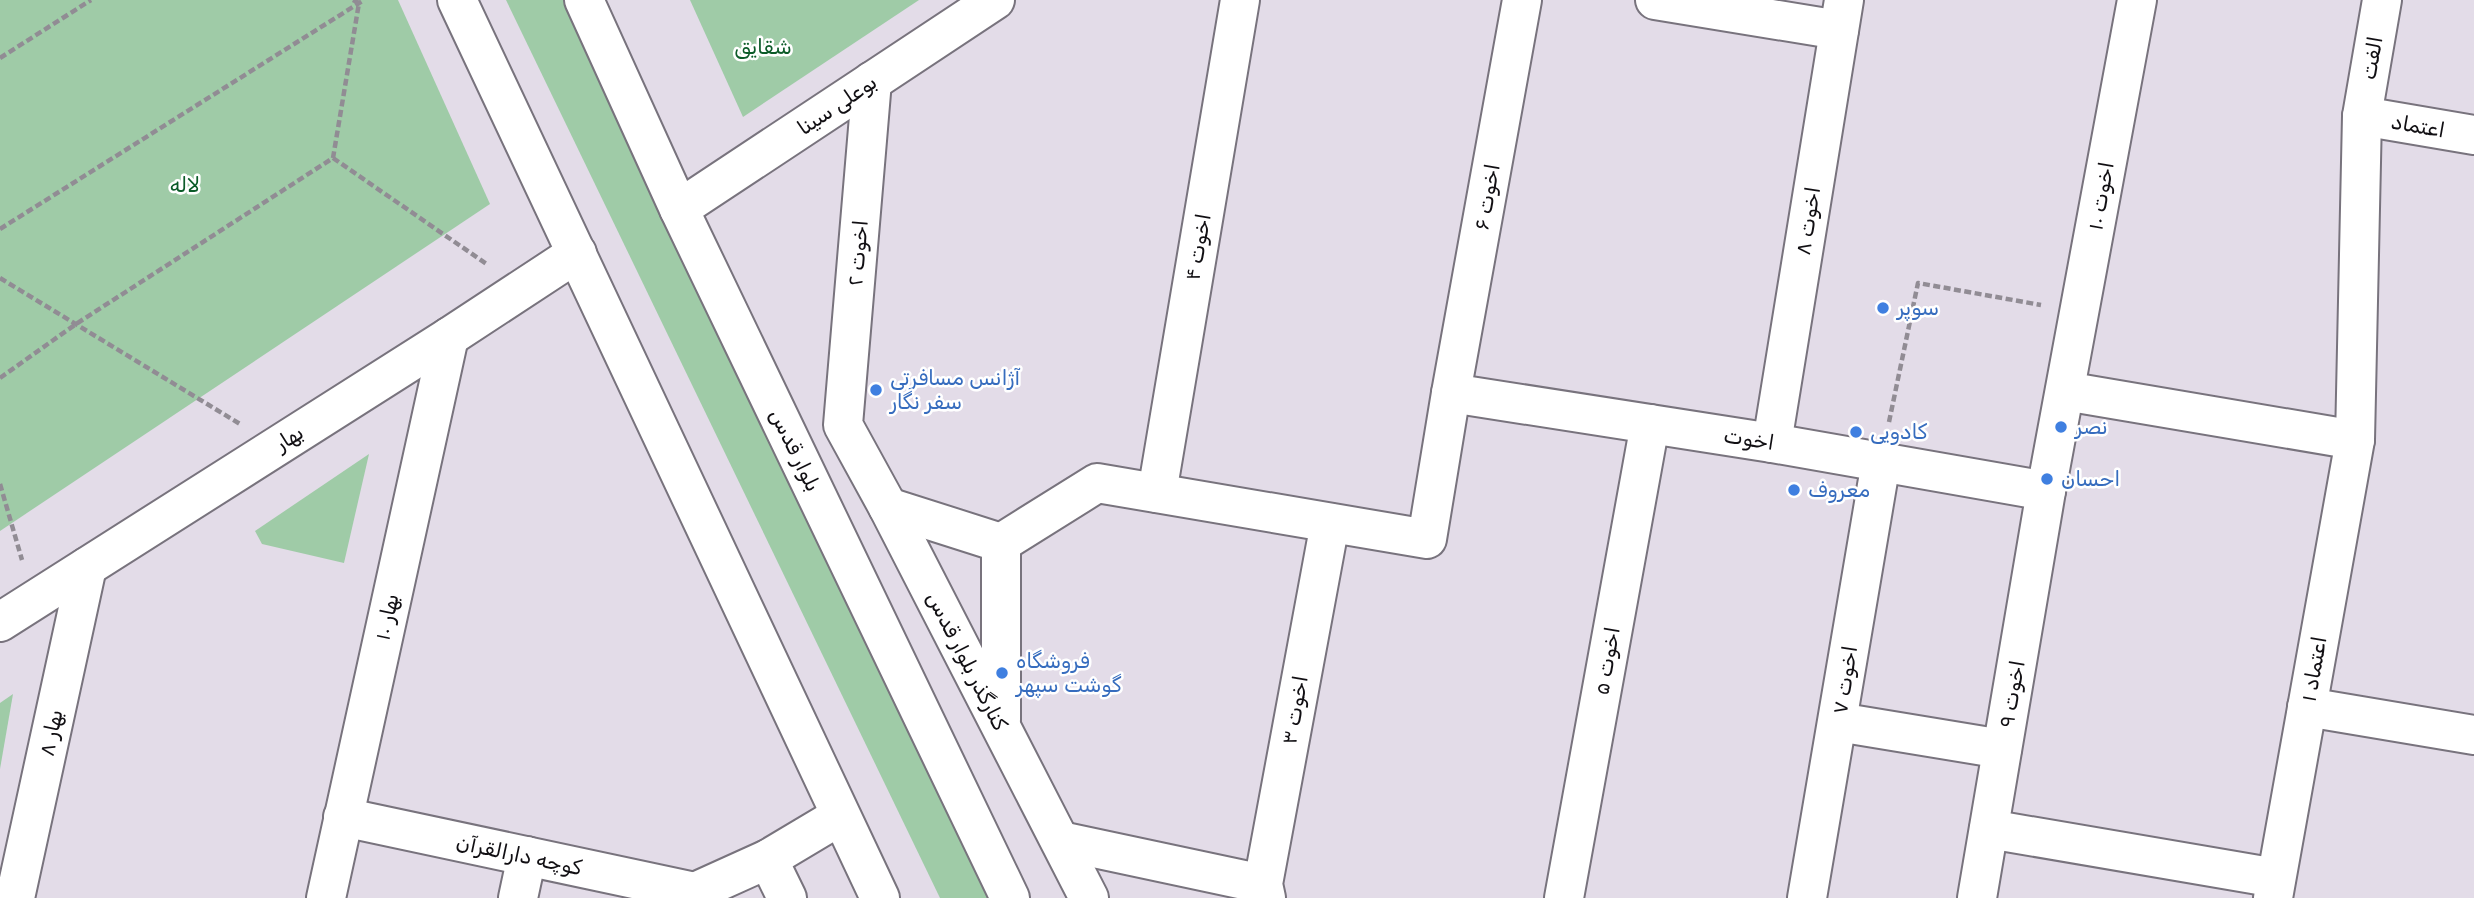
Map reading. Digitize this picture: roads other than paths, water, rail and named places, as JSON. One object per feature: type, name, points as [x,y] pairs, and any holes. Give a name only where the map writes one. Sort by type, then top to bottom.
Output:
[{"type":"street","points":[[457,0],[880,898]]},
{"type":"street","name":"بلوار قدس","points":[[584,0],[680,209],[1010,898]]},
{"type":"street","name":"بوعلی سینا","points":[[680,209],[995,0]]},
{"type":"street","name":"اخوت ۴","points":[[1157,494],[1240,0]]},
{"type":"street","name":"اخوت ۶","points":[[1330,523],[1427,539],[1522,0]]},
{"type":"street","points":[[1654,0],[1842,15]]},
{"type":"street","name":"اخوت ۱۰","points":[[2065,391],[2137,0]]},
{"type":"street","name":"الفت","points":[[2355,440],[2362,116],[2382,0]]},
{"type":"street","name":"اخوت ۸","points":[[1772,443],[1842,15]]},
{"type":"street","name":"اخوت ۲","points":[[844,425],[872,81]]},
{"type":"street","name":"اعتماد","points":[[2362,116],[2474,135]]},
{"type":"street","name":"بهار","points":[[0,622],[577,253]]},
{"type":"street","name":"بهار ۱۰","points":[[326,898],[449,337]]},
{"type":"street","points":[[2065,391],[2355,440]]},
{"type":"street","name":"اخوت ۹","points":[[1977,898],[2065,391]]},
{"type":"street","name":"اخوت","points":[[1451,393],[1772,443],[2046,491]]},
{"type":"street","name":"اخوت ۵","points":[[1564,898],[1650,424]]},
{"type":"street","name":"کنارگذر بلوار قدس","points":[[844,425],[1089,898]]},
{"type":"street","name":"اعتماد ۱","points":[[2275,888],[2355,440]]},
{"type":"street","name":"اخوت ۷","points":[[1807,898],[1881,462]]},
{"type":"street","points":[[888,507],[1001,543],[1097,484],[1330,523]]},
{"type":"street","name":"اخوت ۳","points":[[1265,891],[1330,523]]},
{"type":"street","points":[[1001,543],[1001,727]]},
{"type":"street","name":"بهار ۸","points":[[15,898],[87,567]]},
{"type":"street","points":[[2307,707],[2474,735]]},
{"type":"street","points":[[1838,722],[2002,749]]},
{"type":"street","points":[[694,895],[768,859],[840,816]]},
{"type":"street","name":"کوچه دارالقرآن","points":[[343,817],[694,895]]},
{"type":"street","points":[[1989,829],[2275,888]]},
{"type":"street","points":[[1061,841],[1265,891]]},
{"type":"street","points":[[518,898],[527,856]]},
{"type":"street","points":[[768,859],[787,898]]},
{"type":"place","name":"سوپر","points":[[1883,308]]},
{"type":"place","name":"آژانس مسافرتی سفر نگار","points":[[876,390]]},
{"type":"place","name":"نصر","points":[[2061,427]]},
{"type":"place","name":"کادویی","points":[[1856,432]]},
{"type":"place","name":"احسان","points":[[2047,479]]},
{"type":"place","name":"معروف","points":[[1794,490]]},
{"type":"place","name":"فروشگاه گوشت سپهر","points":[[1002,673]]},
{"type":"park label","name":"شقایق","points":[[763,47]]},
{"type":"park label","name":"لاله","points":[[185,185]]}]
